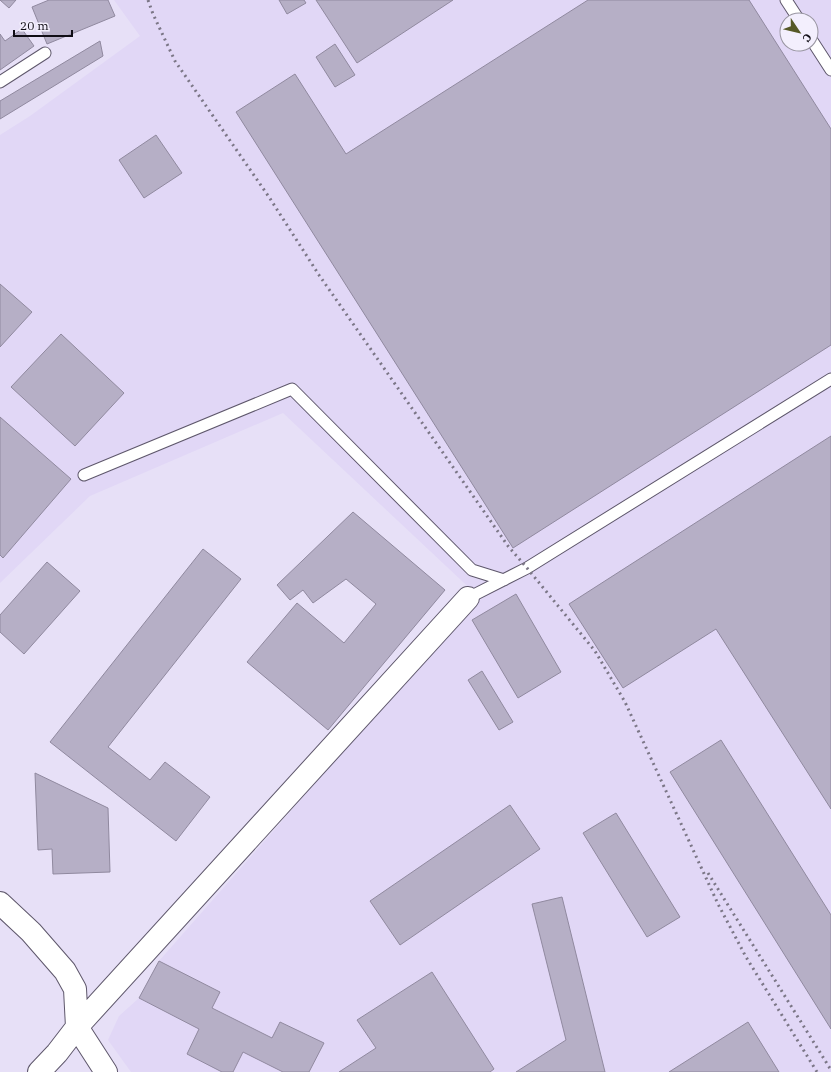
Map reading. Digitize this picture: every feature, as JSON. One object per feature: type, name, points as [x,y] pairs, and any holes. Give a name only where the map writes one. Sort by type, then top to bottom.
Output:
[{"type":"street","points":[[39,1072],[57,1053],[77,1028],[468,598]]},
{"type":"street","points":[[0,903],[31,932],[65,971],[75,989],[77,1028],[106,1072]]},
{"type":"lane","points":[[786,0],[794,12]]},
{"type":"lane","points":[[819,51],[831,70]]},
{"type":"lane","points":[[0,82],[45,53]]},
{"type":"lane","points":[[468,598],[527,568],[831,379]]},
{"type":"lane","points":[[84,475],[292,389],[472,570],[504,580]]},
{"type":"shaded area","points":[[114,0],[831,0],[831,1072],[131,1072],[108,1040],[119,1016],[139,998],[159,961],[479,597],[283,413],[90,496],[0,583],[0,135],[30,116],[140,36]]},
{"type":"building","points":[[0,0],[16,0],[9,8]]},
{"type":"building","points":[[49,0],[108,0],[115,16],[47,44],[32,7]]},
{"type":"building","points":[[279,0],[304,0],[306,3],[287,14]]},
{"type":"building","points":[[316,0],[453,0],[357,63]]},
{"type":"building","points":[[588,0],[749,0],[779,47],[779,52],[782,52],[831,129],[831,345],[513,548],[236,112],[295,74],[346,154]]},
{"type":"building","points":[[22,29],[34,46],[0,70],[0,34],[5,41]]},
{"type":"building","points":[[100,41],[103,56],[0,119],[0,101]]},
{"type":"building","points":[[335,44],[355,75],[335,87],[316,57]]},
{"type":"building","points":[[156,135],[182,173],[144,198],[119,160]]},
{"type":"building","points":[[0,284],[32,312],[0,347]]},
{"type":"building","points":[[61,334],[124,393],[75,446],[11,387]]},
{"type":"building","points":[[0,417],[71,479],[3,558],[0,555]]},
{"type":"building","points":[[831,436],[831,809],[716,629],[623,688],[569,604]]},
{"type":"building","points":[[353,512],[445,590],[328,730],[247,662],[297,603],[344,643],[376,604],[346,579],[313,603],[303,590],[290,600],[277,585]]},
{"type":"building","points":[[203,549],[241,579],[108,747],[150,780],[165,762],[210,797],[176,841],[50,742]]},
{"type":"building","points":[[47,562],[80,591],[24,654],[0,632],[0,615]]},
{"type":"building","points":[[516,594],[561,672],[518,698],[472,620]]},
{"type":"building","points":[[482,671],[513,722],[499,730],[468,680]]},
{"type":"building","points":[[721,740],[831,915],[831,1029],[670,772]]},
{"type":"building","points":[[35,773],[108,808],[110,872],[53,874],[52,849],[38,850]]},
{"type":"building","points":[[510,805],[540,849],[400,945],[370,901]]},
{"type":"building","points":[[616,813],[680,917],[647,937],[583,833]]},
{"type":"building","points":[[562,897],[605,1072],[516,1072],[566,1040],[532,904]]},
{"type":"building","points":[[159,961],[220,992],[212,1008],[272,1038],[280,1022],[324,1043],[309,1072],[283,1072],[243,1052],[233,1072],[222,1072],[187,1054],[199,1029],[139,998]]},
{"type":"building","points":[[432,972],[494,1069],[490,1072],[339,1072],[376,1048],[357,1020]]},
{"type":"building","points":[[748,1022],[779,1072],[669,1072]]},
{"type":"railway","points":[[148,0],[175,61],[269,197],[319,275],[508,546],[595,651],[625,702],[718,904],[746,957],[817,1072]]},
{"type":"railway","points":[[708,873],[831,1070]]}]
